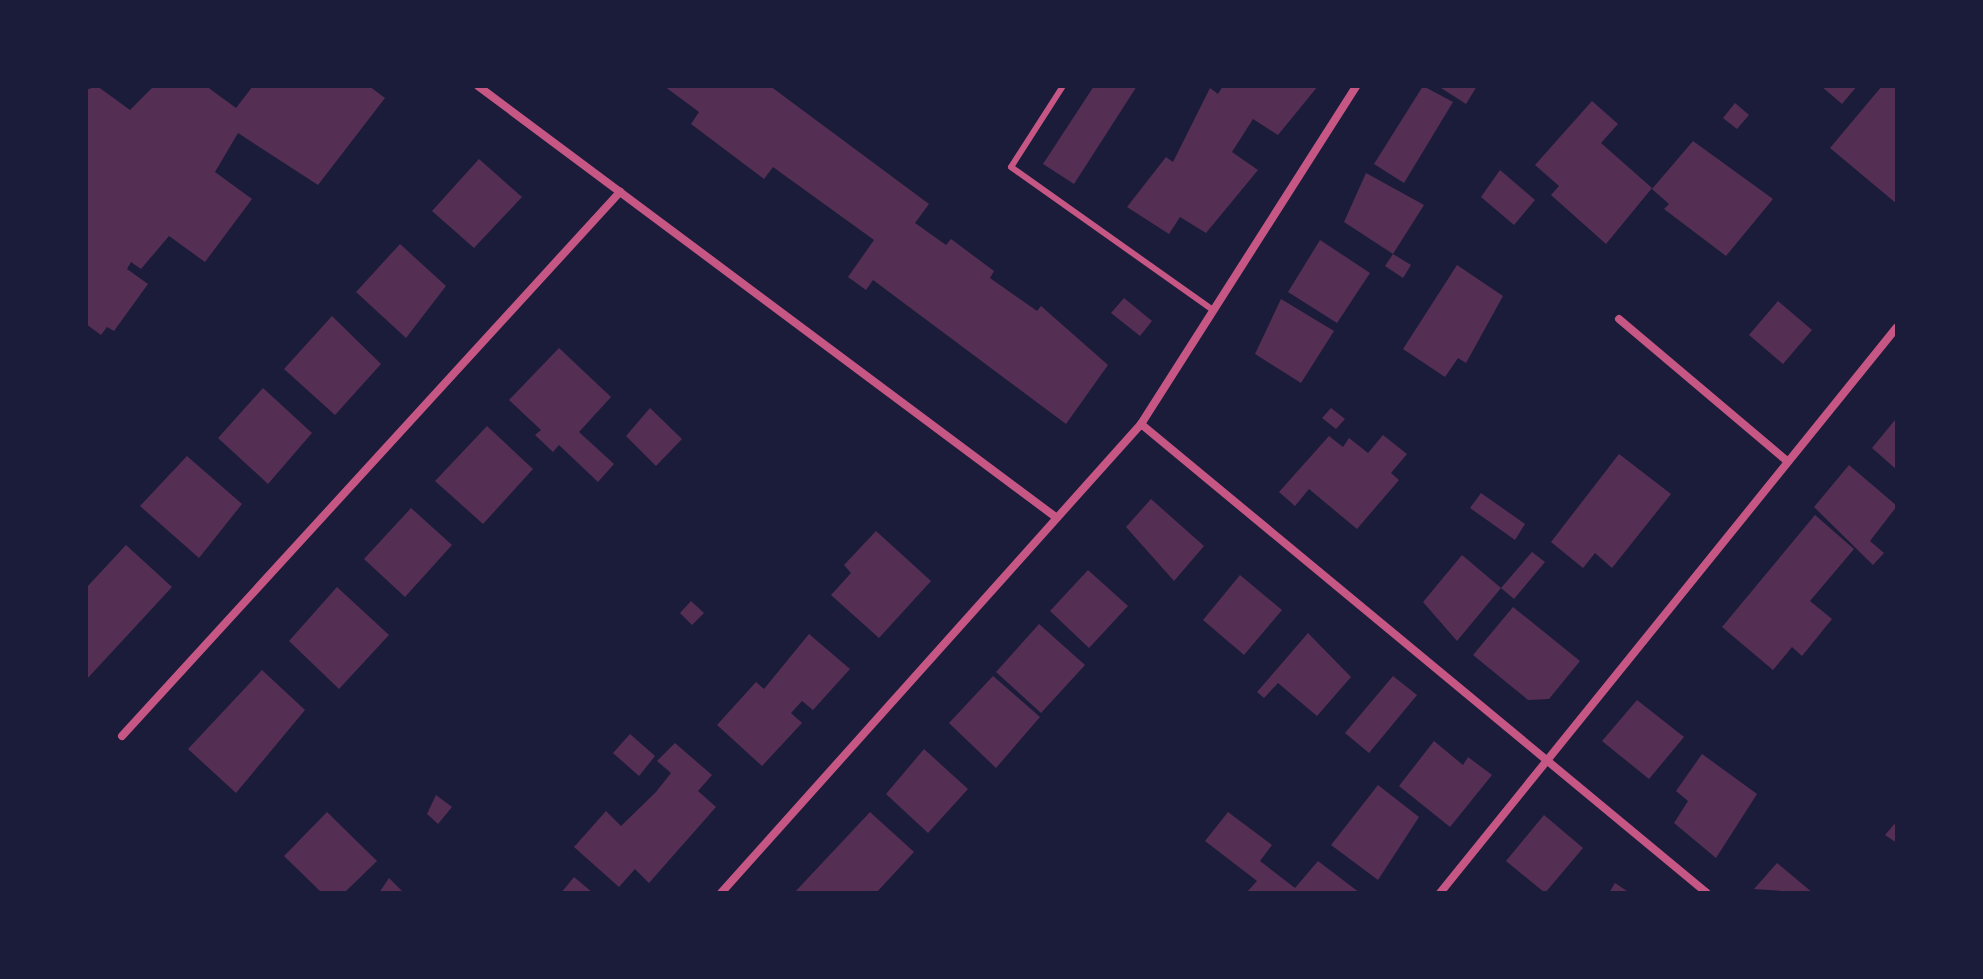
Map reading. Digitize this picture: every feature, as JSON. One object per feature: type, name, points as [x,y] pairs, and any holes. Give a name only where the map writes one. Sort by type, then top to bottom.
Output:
[{"type":"street","points":[[478,86],[1057,518]]},
{"type":"street","points":[[721,893],[1141,424],[1356,86]]},
{"type":"street","points":[[122,736],[620,192]]},
{"type":"street","points":[[1619,319],[1786,460]]},
{"type":"street","points":[[1440,893],[1549,761],[1786,460],[1897,327]]},
{"type":"street","points":[[1141,424],[1707,893]]},
{"type":"lane","points":[[1063,86],[1011,167],[1213,310]]},
{"type":"building","points":[[97,86],[130,110],[154,86],[206,86],[236,108],[253,86],[369,86],[385,98],[318,185],[238,133],[215,172],[252,199],[205,262],[169,236],[141,269],[131,262],[127,269],[148,284],[114,331],[107,327],[101,335],[86,324],[86,90]]},
{"type":"building","points":[[664,86],[770,86],[929,204],[915,223],[946,245],[951,239],[994,271],[990,278],[1037,311],[1041,306],[1108,365],[1066,424],[873,280],[866,290],[848,277],[874,240],[773,167],[764,179],[691,124],[699,112]]},
{"type":"building","points":[[1094,86],[1137,86],[1074,184],[1043,164]]},
{"type":"building","points":[[1223,86],[1318,86],[1278,135],[1253,119],[1232,152],[1258,170],[1206,233],[1180,217],[1169,234],[1127,207],[1166,157],[1173,162],[1210,88],[1218,94]]},
{"type":"building","points":[[1423,86],[1453,102],[1404,183],[1374,164]]},
{"type":"building","points":[[1438,86],[1477,86],[1466,104]]},
{"type":"building","points":[[1821,86],[1857,86],[1842,104]]},
{"type":"building","points":[[1882,86],[1897,86],[1897,204],[1830,148]]},
{"type":"building","points":[[1592,101],[1618,124],[1601,143],[1652,188],[1606,244],[1551,195],[1559,186],[1535,165]]},
{"type":"building","points":[[1735,103],[1749,115],[1737,129],[1723,118]]},
{"type":"building","points":[[1693,141],[1773,199],[1726,256],[1664,209],[1669,204],[1652,189]]},
{"type":"building","points":[[479,159],[522,197],[474,248],[432,211]]},
{"type":"building","points":[[1500,170],[1535,200],[1514,225],[1481,197]]},
{"type":"building","points":[[1366,173],[1424,205],[1393,254],[1344,222]]},
{"type":"building","points":[[1320,240],[1370,273],[1337,323],[1288,292]]},
{"type":"building","points":[[400,244],[446,286],[406,338],[356,292]]},
{"type":"building","points":[[1393,254],[1411,265],[1403,278],[1385,266]]},
{"type":"building","points":[[1457,265],[1503,296],[1466,363],[1458,358],[1445,377],[1403,349]]},
{"type":"building","points":[[1124,298],[1152,321],[1140,336],[1111,313]]},
{"type":"building","points":[[1281,299],[1334,331],[1301,383],[1255,354]]},
{"type":"building","points":[[1778,301],[1812,330],[1783,364],[1749,335]]},
{"type":"building","points":[[332,316],[381,364],[335,415],[284,369]]},
{"type":"building","points":[[559,348],[611,397],[579,432],[614,464],[598,482],[559,445],[553,452],[535,435],[541,430],[509,400]]},
{"type":"building","points":[[263,388],[312,433],[268,484],[218,438]]},
{"type":"building","points":[[650,408],[682,439],[656,466],[626,436]]},
{"type":"building","points":[[1331,408],[1345,419],[1336,429],[1322,418]]},
{"type":"building","points":[[1895,420],[1897,422],[1897,470],[1872,448]]},
{"type":"building","points":[[487,426],[533,469],[483,524],[435,481]]},
{"type":"building","points":[[1383,435],[1407,454],[1391,473],[1399,480],[1357,529],[1309,489],[1295,506],[1279,492],[1329,436],[1343,447],[1349,438],[1368,453]]},
{"type":"building","points":[[1619,454],[1671,494],[1612,568],[1595,553],[1583,568],[1551,542]]},
{"type":"building","points":[[187,456],[242,504],[199,558],[140,506]]},
{"type":"building","points":[[1849,465],[1897,506],[1870,541],[1884,553],[1873,565],[1814,507]]},
{"type":"building","points":[[1481,493],[1525,524],[1515,540],[1470,508]]},
{"type":"building","points":[[1151,499],[1204,546],[1174,581],[1126,527]]},
{"type":"building","points":[[411,508],[452,545],[405,597],[364,559]]},
{"type":"building","points":[[1815,515],[1854,549],[1810,601],[1832,619],[1802,656],[1792,647],[1773,670],[1722,627]]},
{"type":"building","points":[[876,531],[931,581],[879,638],[831,595],[851,573],[844,565]]},
{"type":"building","points":[[126,545],[172,587],[86,680],[86,588]]},
{"type":"building","points":[[1532,552],[1545,562],[1514,599],[1501,588]]},
{"type":"building","points":[[1462,555],[1501,588],[1457,641],[1423,602]]},
{"type":"building","points":[[1088,570],[1128,606],[1089,648],[1050,611]]},
{"type":"building","points":[[1240,575],[1282,610],[1244,655],[1203,620]]},
{"type":"building","points":[[337,587],[389,635],[339,689],[289,641]]},
{"type":"building","points":[[691,601],[704,613],[692,625],[680,613]]},
{"type":"building","points":[[1513,607],[1580,661],[1549,699],[1528,700],[1473,655]]},
{"type":"building","points":[[1039,624],[1085,665],[1041,713],[996,672]]},
{"type":"building","points":[[1308,633],[1351,677],[1317,716],[1278,683],[1264,698],[1257,692]]},
{"type":"building","points":[[809,634],[850,669],[813,710],[802,701],[791,713],[802,723],[762,766],[717,725],[756,682],[764,689]]},
{"type":"building","points":[[262,670],[305,710],[236,793],[188,749]]},
{"type":"building","points":[[993,676],[1040,717],[996,768],[949,723]]},
{"type":"building","points":[[1393,676],[1417,695],[1369,753],[1345,733]]},
{"type":"building","points":[[1637,700],[1684,737],[1649,779],[1602,741]]},
{"type":"building","points":[[630,734],[655,756],[639,776],[613,753]]},
{"type":"building","points":[[1434,741],[1463,765],[1468,757],[1492,775],[1450,827],[1399,786]]},
{"type":"building","points":[[675,743],[712,775],[698,791],[716,807],[649,883],[635,869],[619,887],[574,847],[606,811],[621,826],[656,792],[671,773],[657,761]]},
{"type":"building","points":[[924,749],[968,789],[928,833],[886,794]]},
{"type":"building","points":[[1702,754],[1757,794],[1716,858],[1674,823],[1688,801],[1676,791]]},
{"type":"building","points":[[1378,785],[1419,817],[1378,880],[1331,845]]},
{"type":"building","points":[[436,795],[452,807],[438,824],[427,814]]},
{"type":"building","points":[[327,812],[377,861],[344,893],[322,893],[284,856]]},
{"type":"building","points":[[870,812],[914,852],[876,893],[794,893]]},
{"type":"building","points":[[1228,812],[1272,845],[1260,861],[1295,888],[1318,861],[1360,893],[1246,893],[1257,881],[1205,841]]},
{"type":"building","points":[[1544,815],[1583,848],[1545,893],[1506,861]]},
{"type":"building","points":[[1897,821],[1897,843],[1885,835]]},
{"type":"building","points":[[1777,863],[1813,893],[1754,889]]},
{"type":"building","points":[[574,877],[593,893],[561,893]]},
{"type":"building","points":[[389,878],[404,893],[379,893]]},
{"type":"building","points":[[1615,883],[1630,893],[1609,893]]}]
